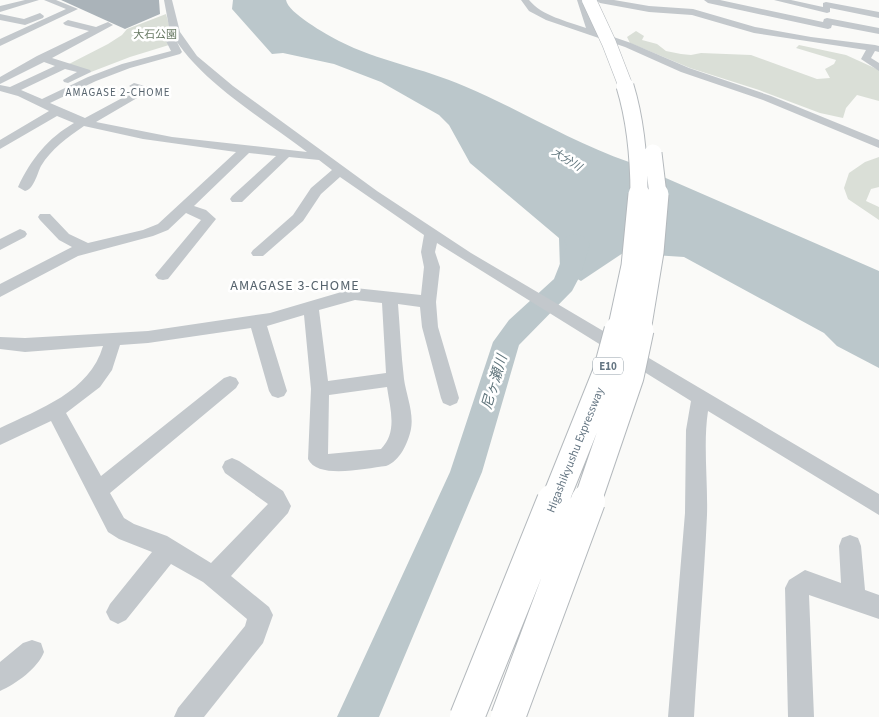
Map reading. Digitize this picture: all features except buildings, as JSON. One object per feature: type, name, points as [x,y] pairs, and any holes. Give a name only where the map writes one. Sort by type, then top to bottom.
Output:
[{"type":"highway","name":"Higashikyushu Expressway","points":[[466,717],[607,372],[624,312],[639,230],[640,174],[635,128],[602,0]]},
{"type":"highway","name":"Higashikyushu Expressway","points":[[508,717],[602,463],[630,377],[643,317],[653,252],[658,195],[652,144],[635,75],[602,0]]},
{"type":"street","points":[[15,0],[35,0]]},
{"type":"street","points":[[0,9],[35,0]]},
{"type":"street","points":[[0,43],[74,9],[48,0]]},
{"type":"street","points":[[526,0],[532,9],[544,16],[633,47],[685,70],[767,98],[879,144]]},
{"type":"street","points":[[581,0],[592,32]]},
{"type":"street","points":[[602,0],[649,9],[693,12],[754,30],[829,43],[875,48]]},
{"type":"street","points":[[708,0],[734,2],[828,23],[879,31]]},
{"type":"street","points":[[778,0],[826,5],[853,5],[879,14]]},
{"type":"street","points":[[166,2],[178,38],[187,52],[200,65],[340,170],[431,233],[879,505]]},
{"type":"street","points":[[712,17],[734,2]]},
{"type":"street","points":[[826,5],[829,43]]},
{"type":"street","points":[[0,23],[5,18],[25,22],[64,6]]},
{"type":"street","points":[[68,23],[96,30]]},
{"type":"street","points":[[0,81],[41,58],[108,25]]},
{"type":"street","points":[[37,100],[126,66],[177,52],[171,41],[178,38]]},
{"type":"street","points":[[875,48],[866,59],[879,68]]},
{"type":"street","points":[[37,100],[86,72],[41,58]]},
{"type":"street","points":[[6,89],[64,65]]},
{"type":"street","points":[[25,187],[38,160],[63,135],[144,91],[144,89],[134,86]]},
{"type":"street","points":[[6,89],[37,100],[84,122],[160,138],[322,157]]},
{"type":"street","points":[[0,145],[57,111]]},
{"type":"street","points":[[0,291],[65,256],[85,248],[158,230],[246,149]]},
{"type":"street","points":[[237,199],[286,154]]},
{"type":"street","points":[[258,253],[298,218],[316,191],[340,170]]},
{"type":"street","points":[[163,275],[208,219],[201,213],[184,207]]},
{"type":"street","points":[[45,216],[64,237],[85,248]]},
{"type":"street","points":[[431,233],[428,252],[432,267],[428,302],[430,327],[450,398]]},
{"type":"street","points":[[0,244],[20,234]]},
{"type":"street","points":[[0,343],[25,344],[148,337],[257,321],[311,308],[354,294],[428,302]]},
{"type":"street","points":[[311,308],[320,389],[318,459],[325,463],[381,459],[390,455],[402,425],[395,379],[390,299]]},
{"type":"street","points":[[257,321],[278,391]]},
{"type":"street","points":[[0,437],[58,408],[95,381],[108,362],[113,340]]},
{"type":"street","points":[[320,389],[395,379]]},
{"type":"street","points":[[97,491],[230,382]]},
{"type":"street","points":[[680,717],[698,484],[695,428],[696,416],[702,397]]},
{"type":"street","points":[[58,408],[56,412],[116,525],[125,532],[147,538],[200,570],[211,574],[261,614],[254,634],[187,717]]},
{"type":"street","points":[[211,574],[221,570],[280,506],[276,498],[232,467]]},
{"type":"street","points":[[850,546],[854,598]]},
{"type":"street","points":[[118,612],[168,550]]},
{"type":"street","points":[[800,717],[797,588],[805,582],[879,607]]},
{"type":"street","points":[[0,678],[32,652]]},
{"type":"green space","name":"大石公園","points":[[166,14],[174,42],[169,45],[91,72],[67,65],[108,44],[122,35],[127,29]]},
{"type":"green space","points":[[636,31],[644,36],[642,40],[657,44],[666,51],[691,55],[701,53],[751,55],[817,79],[830,78],[825,69],[834,64],[836,60],[796,48],[799,45],[846,55],[879,70],[879,101],[857,95],[846,108],[843,118],[820,113],[759,90],[690,68],[630,43],[627,37]]},
{"type":"green space","points":[[879,157],[879,187],[871,189],[866,201],[879,207],[879,220],[848,199],[844,188],[849,173],[865,162]]},
{"type":"water","name":"大分川","points":[[233,0],[286,0],[293,11],[308,23],[354,48],[464,86],[586,145],[879,271],[879,368],[837,346],[824,333],[684,257],[623,253],[581,281],[560,269],[559,238],[470,163],[449,125],[439,115],[381,82],[334,64],[283,53],[272,54],[232,9]]},
{"type":"waterway","name":"尼ヶ瀬川","points":[[358,717],[466,472],[506,342],[518,327],[563,285],[572,268],[579,244],[575,241]]},
{"type":"district","name":"AMAGASE 2-CHOME","points":[[118,92]]},
{"type":"district","name":"AMAGASE 3-CHOME","points":[[295,285]]}]
